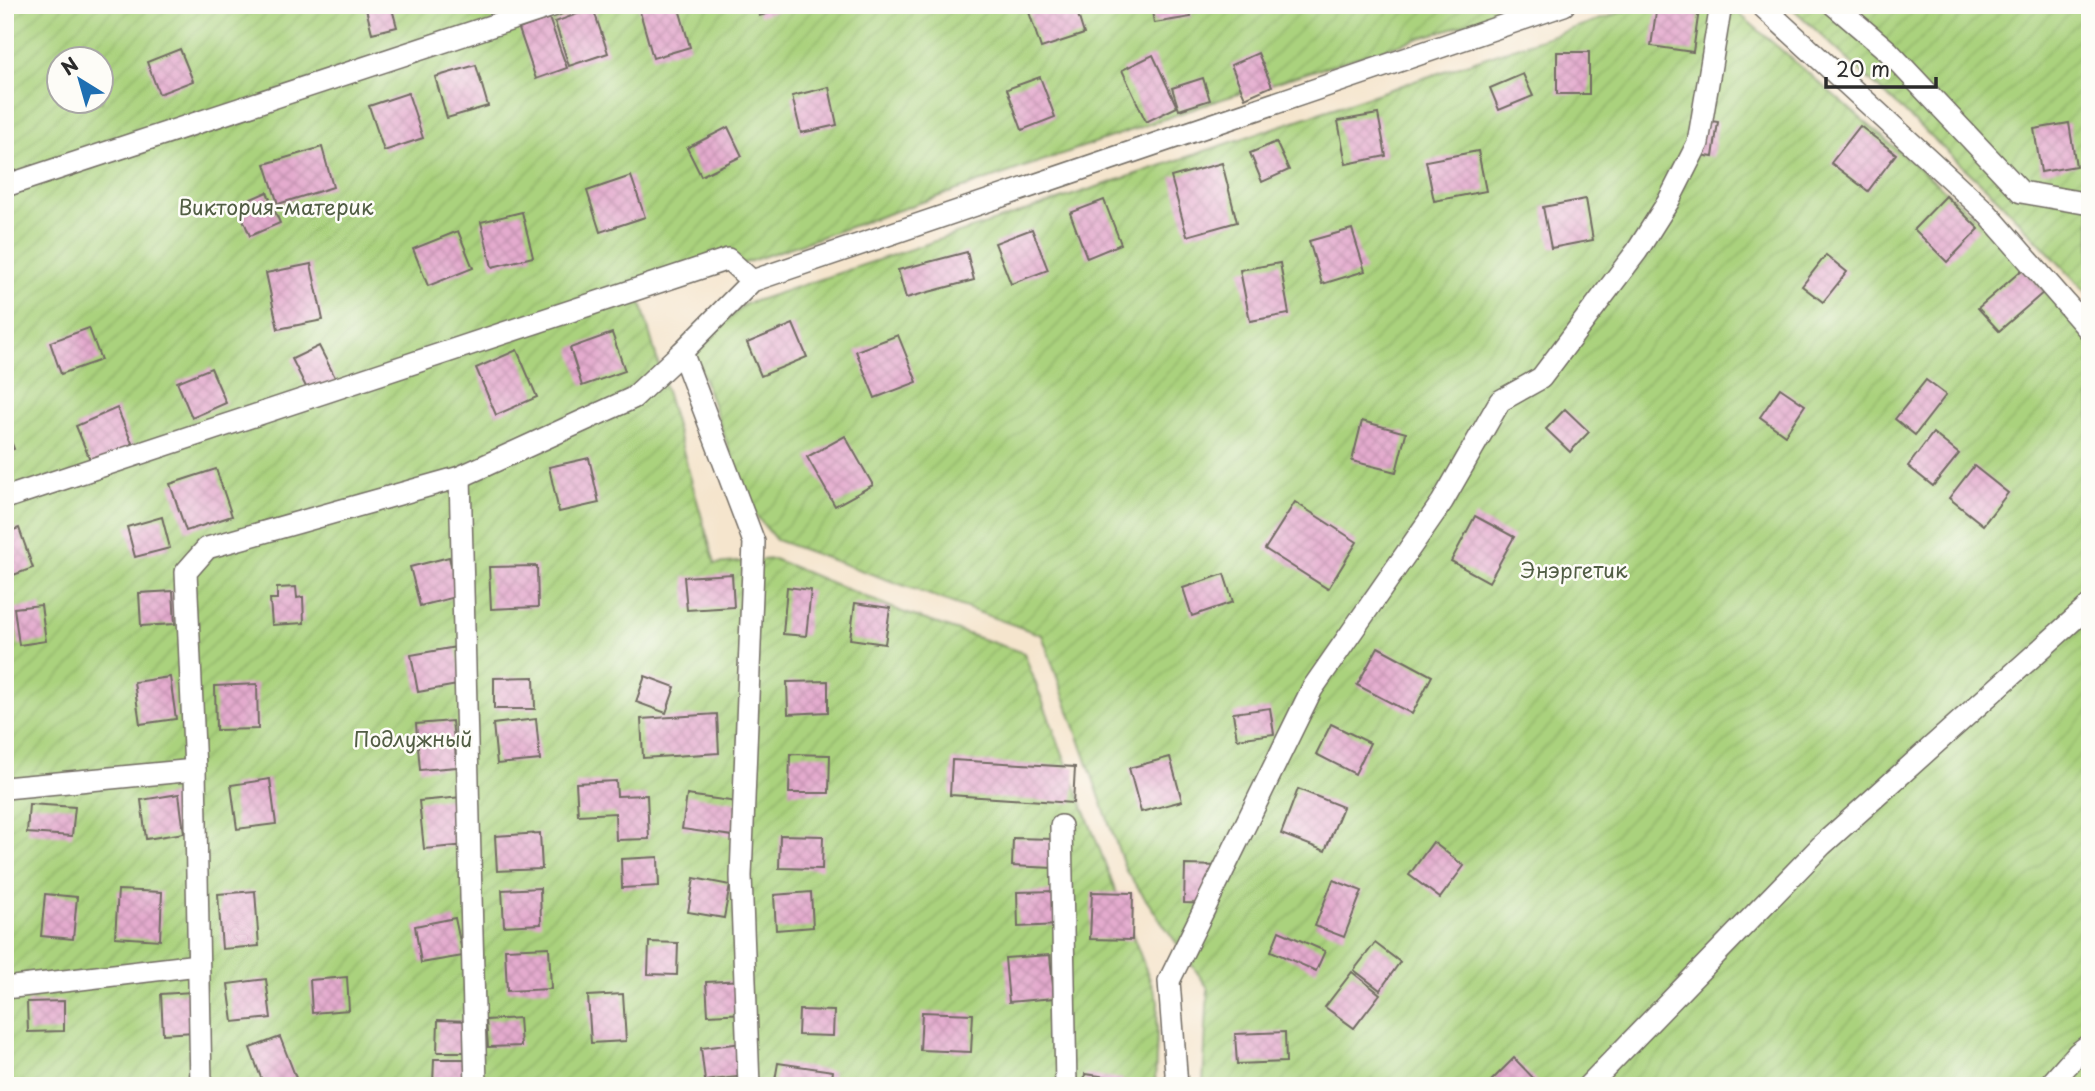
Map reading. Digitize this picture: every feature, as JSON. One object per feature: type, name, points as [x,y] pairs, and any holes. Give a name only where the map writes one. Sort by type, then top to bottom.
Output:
[{"type":"lane","points":[[5,186],[555,5]]},
{"type":"lane","points":[[201,1086],[195,771],[186,572],[207,548],[460,477],[633,398],[752,281],[1564,5]]},
{"type":"lane","points":[[1177,1086],[1169,981],[1312,689],[1442,502],[1500,401],[1541,377],[1637,251],[1668,202],[1698,143],[1721,5]]},
{"type":"lane","points":[[1761,5],[1986,211],[2090,331]]},
{"type":"lane","points":[[1833,5],[1888,51],[2021,192],[2090,204]]},
{"type":"lane","points":[[5,499],[728,259],[752,281]]},
{"type":"lane","points":[[682,352],[754,542],[741,876],[749,1086]]},
{"type":"lane","points":[[460,477],[477,1086]]},
{"type":"lane","points":[[1588,1086],[1822,845],[2090,605]]},
{"type":"lane","points":[[5,788],[195,771]]},
{"type":"lane","points":[[1061,826],[1066,1086]]},
{"type":"lane","points":[[5,988],[198,965]]},
{"type":"lane","points":[[2049,1086],[2078,1053],[2090,1044]]},
{"type":"green space","name":"Подлужный","points":[[5,5],[1527,5],[1222,99],[640,299],[715,564],[774,559],[902,612],[1024,653],[1158,1001],[1155,1086],[5,1086]]},
{"type":"green space","name":"Энэргетик","points":[[1643,5],[1729,5],[1986,226],[2090,340],[2090,1086],[1203,1086],[1208,988],[1126,871],[1042,635],[776,540],[750,508],[694,351],[743,305]]},
{"type":"green space","points":[[1789,5],[2090,5],[2090,296],[1999,200]]},
{"type":"building","points":[[365,5],[391,5],[397,27],[372,33]]},
{"type":"building","points":[[638,5],[678,5],[690,47],[653,58]]},
{"type":"building","points":[[756,5],[794,5],[794,6],[759,16]]},
{"type":"building","points":[[1050,5],[1075,5],[1084,34],[1041,48],[1029,12]]},
{"type":"building","points":[[1151,5],[1189,5],[1191,17],[1154,23]]},
{"type":"building","points":[[1657,5],[1699,10],[1693,52],[1651,46]]},
{"type":"building","points":[[593,8],[608,53],[569,66],[555,22]]},
{"type":"building","points":[[549,18],[567,68],[536,79],[519,29]]},
{"type":"building","points":[[180,49],[193,81],[159,94],[147,62]]},
{"type":"building","points":[[1557,52],[1589,52],[1589,94],[1557,94]]},
{"type":"building","points":[[1258,53],[1272,86],[1245,98],[1231,65]]},
{"type":"building","points":[[1153,55],[1177,107],[1146,122],[1122,70]]},
{"type":"building","points":[[476,65],[488,106],[447,118],[435,77]]},
{"type":"building","points":[[1523,74],[1533,96],[1499,110],[1490,88]]},
{"type":"building","points":[[1040,77],[1055,117],[1022,130],[1007,89]]},
{"type":"building","points":[[1203,78],[1210,100],[1179,110],[1172,88]]},
{"type":"building","points":[[829,87],[837,125],[801,133],[792,96]]},
{"type":"building","points":[[408,93],[423,138],[384,151],[369,106]]},
{"type":"building","points":[[1378,114],[1386,156],[1346,164],[1338,121]]},
{"type":"building","points":[[1692,118],[1718,122],[1713,157],[1687,153]]},
{"type":"building","points":[[2069,123],[2076,166],[2041,172],[2034,129]]},
{"type":"building","points":[[1860,126],[1896,154],[1868,191],[1831,163]]},
{"type":"building","points":[[728,127],[742,156],[701,176],[687,148]]},
{"type":"building","points":[[1276,142],[1289,170],[1262,182],[1250,153]]},
{"type":"building","points":[[322,147],[333,187],[278,204],[265,164]]},
{"type":"building","points":[[1478,151],[1486,191],[1434,201],[1426,161]]},
{"type":"building","points":[[1222,163],[1237,222],[1187,236],[1171,177]]},
{"type":"building","points":[[631,176],[645,217],[600,232],[587,191]]},
{"type":"building","points":[[267,192],[280,223],[250,236],[237,205]]},
{"type":"building","points":[[1946,196],[1979,229],[1947,262],[1914,229]]},
{"type":"building","points":[[1586,199],[1593,240],[1551,248],[1543,207]]},
{"type":"building","points":[[1104,200],[1121,244],[1087,258],[1070,213]]},
{"type":"building","points":[[522,212],[533,257],[492,267],[481,222]]},
{"type":"building","points":[[1032,229],[1048,270],[1011,284],[995,243]]},
{"type":"building","points":[[1352,229],[1365,271],[1322,284],[1309,241]]},
{"type":"building","points":[[458,231],[473,268],[428,286],[413,249]]},
{"type":"building","points":[[967,252],[974,280],[906,298],[898,270]]},
{"type":"building","points":[[1826,255],[1847,272],[1823,302],[1802,286]]},
{"type":"building","points":[[1280,263],[1289,314],[1250,321],[1240,270]]},
{"type":"building","points":[[311,264],[323,320],[278,329],[266,273]]},
{"type":"building","points":[[2023,269],[2044,292],[1999,331],[1978,308]]},
{"type":"building","points":[[5,279],[12,300],[5,302]]},
{"type":"building","points":[[793,324],[807,357],[761,376],[747,343]]},
{"type":"building","points":[[89,328],[101,360],[61,374],[50,342]]},
{"type":"building","points":[[612,333],[625,371],[582,386],[570,348]]},
{"type":"building","points":[[898,335],[917,382],[875,398],[856,351]]},
{"type":"building","points":[[319,346],[337,381],[310,395],[292,359]]},
{"type":"building","points":[[517,350],[537,397],[496,415],[476,368]]},
{"type":"building","points":[[211,368],[226,403],[192,418],[177,382]]},
{"type":"building","points":[[1926,380],[1946,395],[1915,435],[1895,419]]},
{"type":"building","points":[[1780,388],[1805,405],[1785,435],[1760,417]]},
{"type":"building","points":[[117,408],[135,450],[93,467],[76,426]]},
{"type":"building","points":[[1565,409],[1589,432],[1570,452],[1546,429]]},
{"type":"building","points":[[1362,421],[1406,433],[1396,472],[1352,461]]},
{"type":"building","points":[[5,426],[14,449],[5,452]]},
{"type":"building","points":[[1933,433],[1959,454],[1933,486],[1908,466]]},
{"type":"building","points":[[845,436],[873,485],[835,506],[807,457]]},
{"type":"building","points":[[589,458],[599,503],[559,512],[549,467]]},
{"type":"building","points":[[1974,466],[2008,493],[1983,525],[1949,498]]},
{"type":"building","points":[[216,469],[232,516],[186,531],[170,484]]},
{"type":"building","points":[[1295,502],[1357,542],[1328,589],[1265,549]]},
{"type":"building","points":[[1475,516],[1514,537],[1489,582],[1451,561]]},
{"type":"building","points":[[162,517],[170,548],[135,557],[127,527]]},
{"type":"building","points":[[19,528],[33,568],[5,578],[5,533]]},
{"type":"building","points":[[449,557],[459,596],[420,606],[410,567]]},
{"type":"building","points":[[537,566],[538,607],[491,609],[489,567]]},
{"type":"building","points":[[732,574],[734,607],[687,610],[684,577]]},
{"type":"building","points":[[1224,574],[1233,602],[1192,616],[1183,588]]},
{"type":"building","points":[[296,587],[297,598],[303,597],[304,623],[272,625],[270,599],[277,599],[277,588]]},
{"type":"building","points":[[787,587],[811,590],[806,636],[783,634]]},
{"type":"building","points":[[173,591],[175,624],[141,626],[139,593]]},
{"type":"building","points":[[855,603],[890,608],[885,644],[850,639]]},
{"type":"building","points":[[41,605],[46,641],[19,645],[14,608]]},
{"type":"building","points":[[456,647],[463,684],[418,692],[411,655]]},
{"type":"building","points":[[1378,647],[1432,676],[1412,714],[1357,685]]},
{"type":"building","points":[[645,676],[675,687],[666,713],[636,702]]},
{"type":"building","points":[[170,677],[176,719],[140,724],[134,682]]},
{"type":"building","points":[[534,677],[535,709],[494,709],[494,678]]},
{"type":"building","points":[[828,681],[828,712],[788,714],[787,682]]},
{"type":"building","points":[[257,684],[258,729],[216,730],[215,686]]},
{"type":"building","points":[[1270,708],[1274,734],[1237,739],[1233,713]]},
{"type":"building","points":[[717,714],[719,753],[643,758],[641,719]]},
{"type":"building","points":[[536,719],[540,760],[497,764],[493,724]]},
{"type":"building","points":[[452,721],[457,767],[420,770],[416,724]]},
{"type":"building","points":[[1331,724],[1370,743],[1355,774],[1316,754]]},
{"type":"building","points":[[790,754],[830,755],[829,793],[789,793]]},
{"type":"building","points":[[1170,757],[1182,801],[1141,812],[1129,768]]},
{"type":"building","points":[[952,760],[1075,767],[1073,803],[950,795]]},
{"type":"building","points":[[270,779],[276,824],[237,829],[231,785]]},
{"type":"building","points":[[616,781],[617,796],[647,795],[649,839],[616,840],[615,813],[578,815],[576,783]]},
{"type":"building","points":[[1298,789],[1343,807],[1325,851],[1281,834]]},
{"type":"building","points":[[179,794],[184,833],[146,839],[141,800]]},
{"type":"building","points":[[687,795],[738,802],[733,836],[682,829]]},
{"type":"building","points":[[462,797],[467,845],[424,849],[419,801]]},
{"type":"building","points":[[29,804],[75,807],[72,836],[27,833]]},
{"type":"building","points":[[540,833],[542,869],[497,871],[495,836]]},
{"type":"building","points":[[780,835],[823,836],[822,869],[779,868]]},
{"type":"building","points":[[1013,838],[1054,839],[1053,868],[1012,866]]},
{"type":"building","points":[[1433,842],[1464,866],[1440,898],[1409,875]]},
{"type":"building","points":[[658,857],[659,886],[622,888],[621,859]]},
{"type":"building","points":[[1185,865],[1220,866],[1219,904],[1184,903]]},
{"type":"building","points":[[694,878],[730,885],[724,918],[688,912]]},
{"type":"building","points":[[1333,880],[1362,891],[1344,937],[1315,926]]},
{"type":"building","points":[[540,888],[541,924],[504,926],[502,890]]},
{"type":"building","points":[[118,890],[162,892],[160,940],[115,937]]},
{"type":"building","points":[[255,891],[259,946],[222,949],[218,894]]},
{"type":"building","points":[[1056,891],[1058,925],[1018,927],[1017,892]]},
{"type":"building","points":[[811,892],[813,927],[776,930],[774,895]]},
{"type":"building","points":[[1092,892],[1133,893],[1132,940],[1090,939]]},
{"type":"building","points":[[45,894],[77,897],[73,939],[41,936]]},
{"type":"building","points":[[455,918],[463,956],[421,963],[415,926]]},
{"type":"building","points":[[1279,931],[1325,951],[1316,971],[1271,951]]},
{"type":"building","points":[[649,942],[678,943],[677,975],[648,974]]},
{"type":"building","points":[[1375,943],[1400,962],[1380,990],[1354,970]]},
{"type":"building","points":[[549,947],[551,989],[507,991],[505,949]]},
{"type":"building","points":[[1050,955],[1054,998],[1009,1002],[1005,958]]},
{"type":"building","points":[[1352,972],[1380,994],[1354,1028],[1325,1007]]},
{"type":"building","points":[[347,977],[349,1010],[312,1013],[310,980]]},
{"type":"building","points":[[266,979],[271,1018],[233,1022],[228,984]]},
{"type":"building","points":[[744,980],[746,1013],[708,1015],[706,982]]},
{"type":"building","points":[[192,992],[194,1032],[163,1034],[161,994]]},
{"type":"building","points":[[623,994],[626,1041],[591,1043],[588,996]]},
{"type":"building","points":[[64,1001],[64,1031],[28,1032],[27,1002]]},
{"type":"building","points":[[799,1010],[834,1011],[833,1036],[798,1035]]},
{"type":"building","points":[[922,1012],[973,1014],[971,1052],[920,1050]]},
{"type":"building","points":[[519,1018],[521,1046],[488,1047],[486,1020]]},
{"type":"building","points":[[438,1020],[473,1021],[473,1052],[437,1052]]},
{"type":"building","points":[[1285,1032],[1286,1062],[1237,1064],[1235,1034]]},
{"type":"building","points":[[280,1037],[296,1078],[275,1086],[264,1086],[250,1048]]},
{"type":"building","points":[[750,1042],[754,1075],[705,1081],[701,1048]]},
{"type":"building","points":[[1514,1058],[1541,1086],[1486,1086]]},
{"type":"building","points":[[434,1059],[474,1059],[474,1084],[433,1084]]},
{"type":"building","points":[[778,1063],[833,1071],[831,1086],[774,1086]]},
{"type":"building","points":[[1085,1074],[1123,1079],[1122,1086],[1084,1086]]},
{"type":"park label","name":"Виктория-материк","points":[[276,208]]}]
